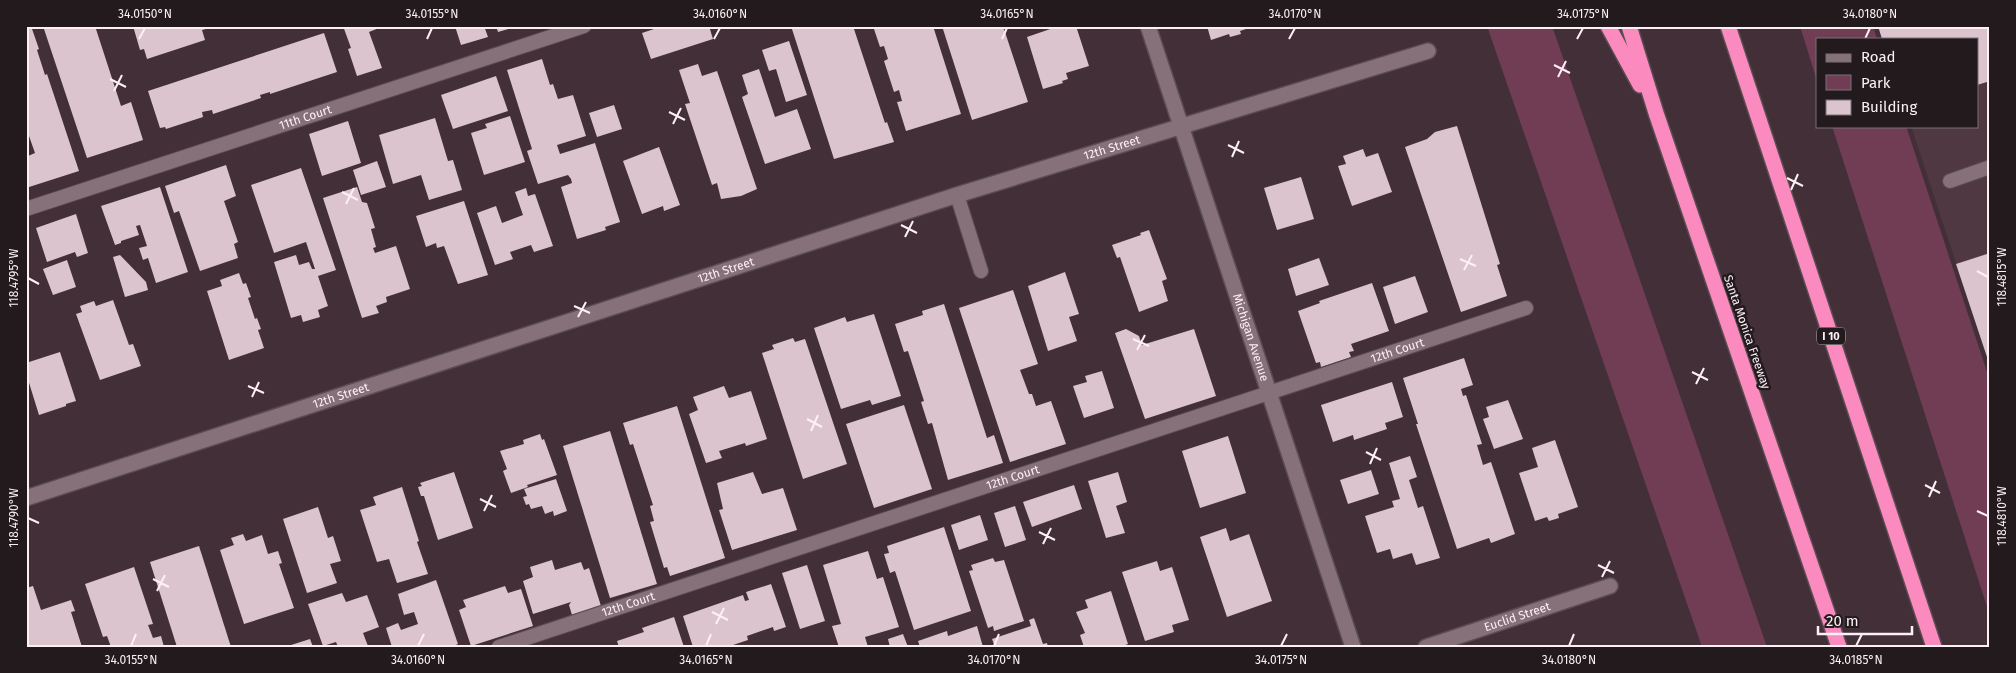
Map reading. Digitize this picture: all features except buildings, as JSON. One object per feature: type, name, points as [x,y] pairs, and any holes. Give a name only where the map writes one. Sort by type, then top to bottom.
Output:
[{"type":"highway","points":[[1608,26],[1656,112]]},
{"type":"highway","name":"Santa Monica Freeway","points":[[1629,26],[1656,112],[1839,647]]},
{"type":"highway","name":"I 10","points":[[1728,26],[1934,647]]},
{"type":"street","name":"Michigan Avenue","points":[[1148,26],[1353,647]]},
{"type":"street","name":"12th Street","points":[[26,498],[957,195],[1428,52]]},
{"type":"street","name":"Euclid Street","points":[[1426,647],[1610,586]]},
{"type":"lane","name":"11th Court","points":[[26,208],[584,26]]},
{"type":"lane","points":[[1950,180],[1990,167]]},
{"type":"lane","points":[[957,195],[981,270]]},
{"type":"lane","name":"12th Court","points":[[499,647],[1526,308]]},
{"type":"shaded area","points":[[1990,26],[1990,366],[1912,128],[1978,128],[1978,38]]},
{"type":"green space","points":[[1487,26],[1552,26],[1767,647],[1702,647]]},
{"type":"green space","points":[[1800,26],[1873,26],[1877,38],[1816,38],[1816,78]]},
{"type":"green space","points":[[1833,128],[1907,128],[1990,381],[1990,616]]}]
